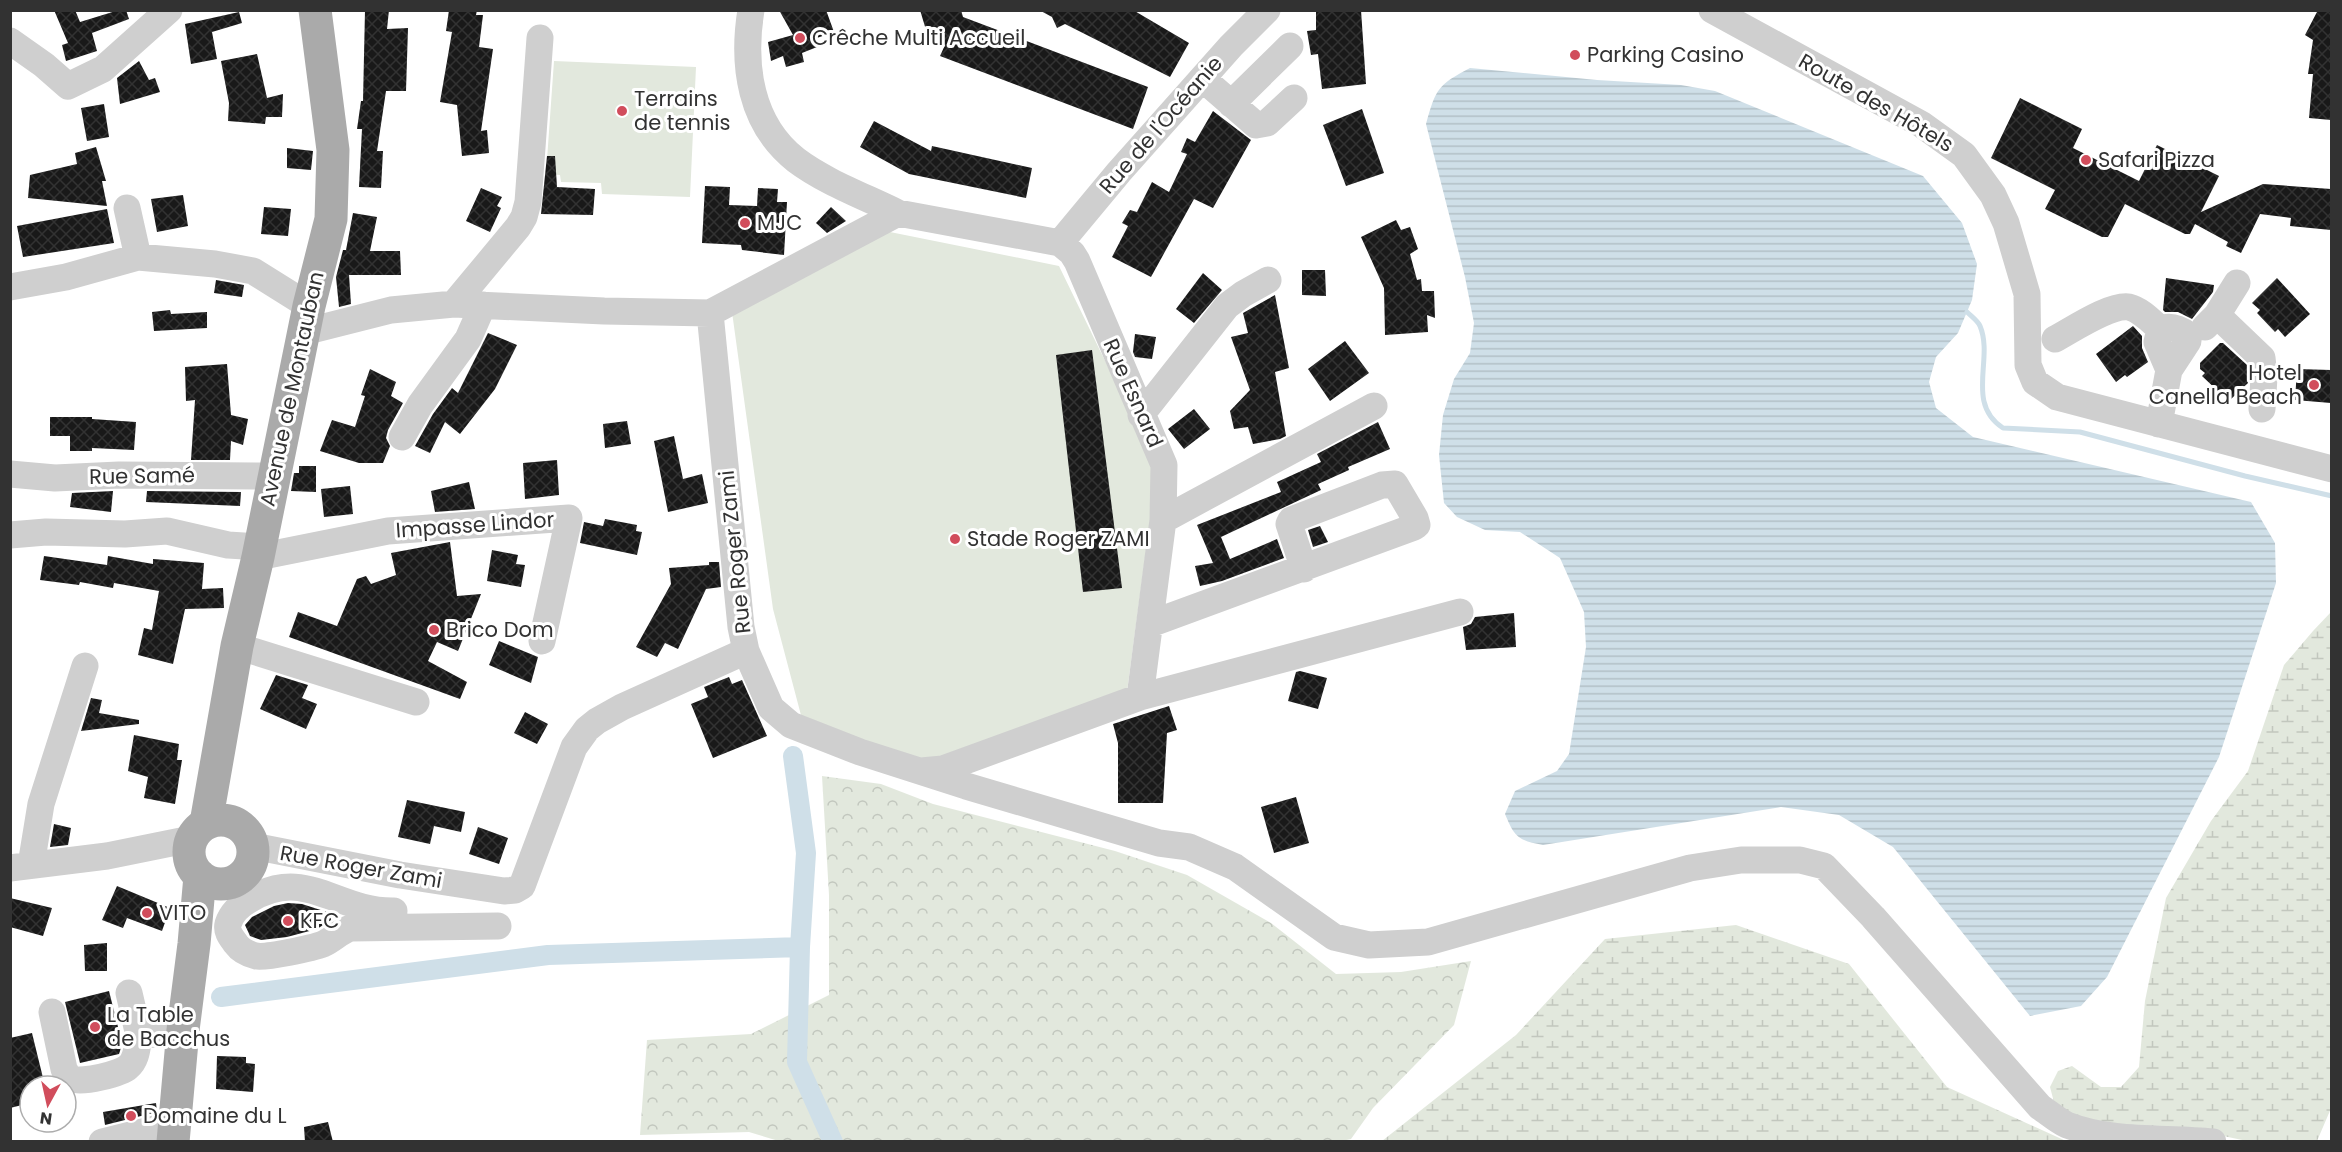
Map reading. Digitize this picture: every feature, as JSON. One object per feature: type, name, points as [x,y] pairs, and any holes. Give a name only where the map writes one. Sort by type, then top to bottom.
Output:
[{"type":"main road","name":"Avenue de Montauban","points":[[173,1133],[200,876],[190,859],[189,849],[198,831],[216,765],[237,646],[259,552],[306,319],[331,219],[333,150],[315,10]]},
{"type":"main road","points":[[200,876],[210,882],[222,884],[233,882],[246,849],[216,765]]},
{"type":"main road","points":[[198,831],[218,820],[229,821],[246,849]]},
{"type":"main road","name":"Avenue de Montauban","points":[[194,944],[207,914],[246,849]]},
{"type":"street","points":[[10,41],[68,87],[103,69],[169,10]]},
{"type":"street","points":[[751,10],[748,29],[748,76],[755,104],[763,123],[795,160],[898,213],[1060,243]]},
{"type":"street","name":"Rue de l'Océanie","points":[[1060,243],[1119,172],[1231,46],[1267,10]]},
{"type":"street","name":"Route des Hôtels","points":[[1712,10],[1921,124],[1964,155],[1993,195],[2006,223],[2027,294],[2028,365],[2035,382],[2057,397],[2331,469]]},
{"type":"street","points":[[454,304],[524,217],[528,202],[540,38]]},
{"type":"street","points":[[1231,104],[1290,46]]},
{"type":"street","points":[[1203,79],[1254,124],[1260,126],[1268,123],[1294,98]]},
{"type":"street","points":[[127,208],[138,256]]},
{"type":"street","points":[[10,287],[66,277],[138,256],[215,264],[253,271],[306,319],[454,304],[710,313],[898,213]]},
{"type":"street","name":"Rue Esnard","points":[[1060,243],[1072,253],[1077,261],[1164,465],[1162,519],[1140,698]]},
{"type":"street","points":[[1141,415],[1227,306],[1268,280]]},
{"type":"street","points":[[2159,424],[2169,370],[2188,341],[2217,315],[2237,283]]},
{"type":"street","points":[[402,436],[420,405],[468,339],[483,305]]},
{"type":"street","points":[[2055,339],[2117,308],[2129,308],[2142,314],[2160,329]]},
{"type":"street","name":"Rue Roger Zami","points":[[246,849],[504,891],[515,890],[522,886],[574,747],[587,729],[622,707],[746,651],[741,627],[710,313]]},
{"type":"street","points":[[2217,315],[2262,358],[2264,377],[2262,409]]},
{"type":"street","points":[[2160,329],[2165,327],[2181,329],[2188,335],[2188,341]]},
{"type":"street","points":[[2160,329],[2157,342],[2169,370]]},
{"type":"street","points":[[1162,519],[1374,406]]},
{"type":"street","name":"Rue Samé","points":[[10,474],[55,478],[119,475],[273,476]]},
{"type":"street","name":"Impasse Lindor","points":[[259,552],[388,531],[569,518],[542,641]]},
{"type":"street","points":[[10,535],[46,532],[125,534],[166,531],[259,552]]},
{"type":"street","points":[[1150,624],[1304,569]]},
{"type":"street","points":[[919,771],[943,769],[1140,698],[1460,612]]},
{"type":"street","points":[[237,646],[416,702]]},
{"type":"street","points":[[746,651],[771,708],[791,725],[860,752],[919,771],[1159,843],[1189,847],[1235,867],[1334,937],[1369,945],[1428,942],[1690,868],[1741,860],[1800,860],[1824,866],[1873,917],[2040,1107],[2066,1125],[2117,1138],[2179,1138],[2214,1142]]},
{"type":"street","points":[[85,666],[21,867],[107,856],[198,831]]},
{"type":"street","points":[[392,919],[400,875]]},
{"type":"street","points":[[392,919],[372,910],[359,908],[295,885],[276,887],[245,902],[231,916],[227,927],[230,936],[240,948],[248,954],[259,956],[321,945],[334,939],[342,931],[392,919],[498,926]]},
{"type":"street","points":[[52,1012],[66,1074],[78,1080],[114,1074],[129,1067],[135,1057],[139,1036],[129,993]]},
{"type":"street","points":[[139,1036],[183,1030]]},
{"type":"street","points":[[102,1142],[173,1133]]},
{"type":"green space","name":"Terrains de tennis","points":[[554,61],[696,67],[690,197],[602,194],[601,183],[561,182],[560,175],[546,174]]},
{"type":"green space","name":"Stade Roger ZAMI","points":[[885,231],[1059,266],[1157,468],[1126,699],[941,766],[802,719],[773,609],[732,312]]},
{"type":"green space","points":[[2331,612],[2332,1106],[2317,1141],[2247,1141],[2209,1133],[2103,1127],[2055,1106],[2050,1087],[2058,1071],[2072,1066],[2101,1087],[2121,1087],[2139,1067],[2145,1001],[2166,898],[2211,821],[2248,771],[2284,665]]},
{"type":"green space","points":[[822,776],[881,784],[933,804],[1115,851],[1187,875],[1271,923],[1336,974],[1401,972],[1471,961],[1454,1025],[1373,1108],[1351,1139],[1342,1141],[782,1142],[749,1132],[640,1135],[647,1040],[751,1034],[829,995],[829,895]]},
{"type":"green space","points":[[1736,925],[1849,964],[1947,1087],[2066,1141],[1382,1141],[1516,1035],[1605,939]]},
{"type":"shaded area","points":[[1470,68],[1681,85],[1715,91],[1923,176],[1962,223],[1977,264],[1972,300],[1958,333],[1936,357],[1929,382],[1936,408],[1973,437],[2251,502],[2275,543],[2276,583],[2219,757],[2107,977],[2081,1006],[2030,1016],[1893,847],[1839,815],[1781,807],[1543,845],[1518,837],[1515,833],[1505,814],[1515,791],[1557,771],[1569,754],[1586,647],[1584,612],[1560,558],[1520,532],[1485,530],[1457,517],[1444,503],[1439,455],[1443,415],[1454,379],[1470,353],[1474,323],[1465,277],[1426,124],[1440,89],[1451,79]]},
{"type":"building","points":[[54,10],[75,10],[80,22],[119,10],[126,10],[129,19],[92,33],[97,51],[66,61],[62,45],[68,43]]},
{"type":"building","points":[[365,10],[389,10],[387,29],[408,28],[406,91],[386,91],[377,151],[383,151],[381,188],[359,187],[362,129],[357,129],[361,101],[363,101]]},
{"type":"building","points":[[449,10],[477,10],[476,15],[483,15],[479,47],[493,49],[481,131],[487,130],[489,153],[462,156],[457,105],[440,102],[452,32],[446,31]]},
{"type":"building","name":"Crêche Multi Accueil","points":[[779,10],[826,10],[834,32],[814,39],[817,47],[802,53],[804,62],[786,67],[783,56],[771,61],[768,42],[793,35]]},
{"type":"building","points":[[920,10],[961,10],[963,17],[1148,87],[1133,129],[940,56],[945,45],[929,40]]},
{"type":"building","points":[[1039,10],[1133,10],[1189,43],[1170,77],[1065,24],[1057,28],[1052,17]]},
{"type":"building","points":[[1316,10],[1361,10],[1366,84],[1322,89],[1318,54],[1311,55],[1307,31],[1316,30]]},
{"type":"building","points":[[2318,10],[2331,10],[2331,120],[2309,118],[2313,74],[2308,74],[2313,40],[2305,35]]},
{"type":"building","points":[[239,12],[242,23],[212,32],[217,59],[191,64],[185,24]]},
{"type":"building","points":[[257,54],[267,98],[283,94],[282,117],[266,117],[265,124],[228,121],[229,103],[221,61]]},
{"type":"building","points":[[139,61],[149,80],[155,78],[160,92],[120,104],[117,78]]},
{"type":"building","points":[[2020,98],[2082,129],[2073,148],[2139,181],[2157,145],[2219,176],[2201,212],[2263,184],[2331,189],[2331,230],[2290,226],[2291,218],[2260,214],[2241,253],[2226,246],[2228,242],[2195,224],[2190,234],[2185,234],[2125,204],[2108,237],[2102,237],[2045,209],[2055,190],[1991,158]]},
{"type":"building","points":[[104,104],[109,137],[87,141],[81,108]]},
{"type":"building","points":[[1362,109],[1384,173],[1346,186],[1323,125]]},
{"type":"building","points":[[1213,111],[1251,140],[1213,208],[1194,199],[1151,277],[1112,257],[1128,226],[1122,223],[1130,210],[1137,212],[1152,182],[1169,192],[1187,154],[1181,152],[1187,138],[1195,142]]},
{"type":"building","points":[[874,121],[931,151],[932,146],[1032,168],[1026,198],[909,174],[860,147]]},
{"type":"building","points":[[96,147],[106,181],[102,181],[107,206],[28,198],[30,175],[77,164],[75,153]]},
{"type":"building","points":[[287,148],[313,151],[311,170],[287,168]]},
{"type":"building","points":[[547,156],[555,156],[557,187],[595,189],[593,215],[541,214]]},
{"type":"building","name":"MJC","points":[[705,186],[730,187],[729,205],[757,206],[758,188],[778,189],[777,202],[787,202],[784,255],[742,250],[741,245],[702,243]]},
{"type":"building","points":[[481,188],[502,197],[497,206],[501,208],[490,232],[466,221]]},
{"type":"building","points":[[183,195],[188,226],[157,232],[151,199]]},
{"type":"building","points":[[264,207],[291,209],[288,236],[261,234]]},
{"type":"building","points":[[831,207],[846,221],[827,233],[816,223]]},
{"type":"building","points":[[107,209],[114,243],[23,257],[17,226]]},
{"type":"building","points":[[353,213],[377,217],[370,251],[400,251],[401,275],[349,275],[351,304],[339,307],[336,277],[343,250],[346,250]]},
{"type":"building","points":[[1396,220],[1401,230],[1410,227],[1418,249],[1410,254],[1417,280],[1421,279],[1422,291],[1434,291],[1435,318],[1427,315],[1428,332],[1385,335],[1384,288],[1361,237]]},
{"type":"building","points":[[1302,270],[1325,270],[1326,296],[1302,295]]},
{"type":"building","points":[[1203,273],[1222,290],[1194,323],[1176,309]]},
{"type":"building","points":[[2166,278],[2214,285],[2213,292],[2192,319],[2178,312],[2165,312],[2163,310]]},
{"type":"building","points":[[2277,278],[2310,314],[2285,337],[2278,329],[2275,332],[2257,313],[2260,310],[2252,303]]},
{"type":"building","points":[[216,280],[244,285],[242,297],[214,293]]},
{"type":"building","points":[[1275,295],[1289,368],[1275,372],[1286,436],[1253,444],[1248,427],[1234,429],[1230,411],[1250,390],[1231,337],[1248,333],[1243,313]]},
{"type":"building","points":[[170,310],[171,314],[207,312],[207,328],[154,331],[152,312]]},
{"type":"building","points":[[2133,326],[2142,336],[2142,348],[2148,362],[2116,382],[2096,354]]},
{"type":"building","points":[[488,333],[517,345],[495,389],[460,434],[445,422],[430,453],[415,446],[433,414],[452,388],[458,393]]},
{"type":"building","points":[[1135,334],[1156,337],[1152,359],[1135,357],[1133,352]]},
{"type":"building","points":[[1345,341],[1369,373],[1330,401],[1308,369]]},
{"type":"building","points":[[2220,343],[2223,343],[2247,365],[2248,383],[2230,400],[2202,376],[2205,373],[2200,369],[2200,363]]},
{"type":"building","name":"Stade Roger ZAMI","points":[[1092,350],[1122,588],[1083,592],[1056,355]]},
{"type":"building","points":[[227,364],[231,415],[248,419],[243,445],[231,441],[230,460],[191,460],[195,400],[186,401],[185,367]]},
{"type":"building","points":[[370,369],[396,382],[391,396],[403,403],[388,430],[386,438],[390,446],[383,463],[359,463],[320,451],[332,420],[355,427],[365,396],[361,395]]},
{"type":"building","name":"Hotel Canella Beach","points":[[2297,369],[2331,370],[2331,403],[2295,400]]},
{"type":"building","points":[[1194,409],[1210,429],[1184,449],[1168,429]]},
{"type":"building","points":[[50,417],[92,417],[92,419],[136,422],[134,450],[92,448],[92,451],[70,451],[70,436],[50,436]]},
{"type":"building","points":[[627,421],[631,444],[605,448],[603,424]]},
{"type":"building","points":[[1378,422],[1390,449],[1348,467],[1349,470],[1318,484],[1321,490],[1221,537],[1230,559],[1277,539],[1284,558],[1222,581],[1200,586],[1195,566],[1213,563],[1197,525],[1281,492],[1277,482],[1321,462],[1317,454]]},
{"type":"building","points":[[674,436],[683,479],[702,474],[708,503],[668,512],[654,441]]},
{"type":"building","points":[[557,460],[559,495],[525,499],[523,463]]},
{"type":"building","points":[[299,466],[316,466],[316,492],[291,491],[294,473],[299,473]]},
{"type":"building","points":[[469,482],[475,509],[435,512],[431,491]]},
{"type":"building","points":[[350,486],[353,514],[324,517],[321,489]]},
{"type":"building","points":[[113,491],[111,512],[70,507],[72,493]]},
{"type":"building","points":[[147,491],[241,492],[240,506],[146,502]]},
{"type":"building","points":[[605,519],[637,525],[636,531],[642,532],[637,555],[580,543],[584,522],[603,526]]},
{"type":"building","points":[[1320,526],[1328,542],[1313,547],[1308,530]]},
{"type":"building","points":[[450,542],[457,596],[481,594],[458,651],[437,642],[428,661],[467,682],[460,699],[289,637],[298,612],[337,626],[357,579],[366,576],[371,584],[396,575],[391,553]]},
{"type":"building","points":[[492,550],[518,555],[516,564],[525,565],[521,587],[487,581]]},
{"type":"building","points":[[44,556],[107,565],[108,556],[153,564],[153,559],[204,563],[202,589],[223,588],[224,608],[185,609],[173,664],[138,655],[144,628],[152,630],[159,591],[114,583],[113,588],[80,582],[79,585],[40,580]]},
{"type":"building","points":[[709,562],[719,562],[721,587],[706,589],[678,649],[665,643],[657,657],[636,647],[671,584],[669,568],[709,565]]},
{"type":"building","points":[[1514,613],[1516,647],[1466,650],[1463,627],[1471,624],[1475,617]]},
{"type":"building","points":[[499,641],[538,657],[531,683],[489,665]]},
{"type":"building","points":[[1296,672],[1327,678],[1318,709],[1288,701]]},
{"type":"building","points":[[276,675],[308,685],[302,698],[317,704],[306,729],[260,709]]},
{"type":"building","points":[[729,677],[732,684],[742,680],[767,736],[713,758],[691,704],[708,697],[704,687]]},
{"type":"building","points":[[91,698],[102,700],[99,713],[139,720],[139,724],[81,731]]},
{"type":"building","points":[[1169,706],[1177,730],[1167,733],[1163,803],[1118,803],[1118,743],[1113,724]]},
{"type":"building","points":[[525,712],[548,724],[537,744],[514,733]]},
{"type":"building","points":[[134,735],[179,744],[177,760],[182,760],[175,804],[144,798],[148,777],[128,771]]},
{"type":"building","points":[[1296,797],[1309,843],[1274,853],[1261,807]]},
{"type":"building","points":[[407,800],[465,812],[461,832],[434,826],[430,844],[398,837]]},
{"type":"building","points":[[54,824],[71,828],[68,845],[50,847]]},
{"type":"building","points":[[478,827],[508,838],[499,864],[469,854]]},
{"type":"building","points":[[117,886],[170,908],[162,931],[127,918],[123,928],[102,920]]},
{"type":"building","points":[[10,898],[52,908],[43,936],[10,927]]},
{"type":"building","name":"KFC","points":[[288,903],[302,904],[330,913],[331,920],[317,929],[287,937],[261,940],[250,936],[245,925],[252,917],[274,906]]},
{"type":"building","points":[[107,943],[107,971],[85,971],[84,945]]},
{"type":"building","name":"La Table de Bacchus","points":[[109,991],[122,1043],[119,1054],[80,1063],[65,1002]]},
{"type":"building","points":[[32,1033],[42,1074],[18,1074],[18,1106],[10,1108],[10,1038]]},
{"type":"building","points":[[217,1056],[246,1057],[246,1063],[255,1064],[253,1092],[216,1089]]},
{"type":"building","name":"Domaine du L","points":[[156,1103],[157,1112],[105,1125],[103,1112]]},
{"type":"building","points":[[328,1122],[333,1142],[305,1142],[304,1127]]},
{"type":"waterway","points":[[1967,312],[1979,324],[1983,339],[1982,380],[1985,406],[1992,418],[2003,428],[2080,432],[2245,476],[2332,496]]},
{"type":"waterway","points":[[793,756],[806,853],[800,947],[797,1062],[833,1142]]},
{"type":"waterway","points":[[221,997],[548,955],[800,947]]},
{"type":"place","name":"Crêche Multi Accueil","points":[[800,38]]},
{"type":"place","name":"Parking Casino","points":[[1575,55]]},
{"type":"place","name":"Terrains de tennis","points":[[622,111]]},
{"type":"place","name":"Safari Pizza","points":[[2086,160]]},
{"type":"place","name":"MJC","points":[[745,223]]},
{"type":"place","name":"Hotel Canella Beach","points":[[2314,385]]},
{"type":"place","name":"Stade Roger ZAMI","points":[[955,539]]},
{"type":"place","name":"Brico Dom","points":[[434,630]]},
{"type":"place","name":"VITO","points":[[147,913]]},
{"type":"place","name":"KFC","points":[[288,921]]},
{"type":"place","name":"La Table de Bacchus","points":[[95,1027]]},
{"type":"place","name":"Domaine du L","points":[[131,1116]]}]
